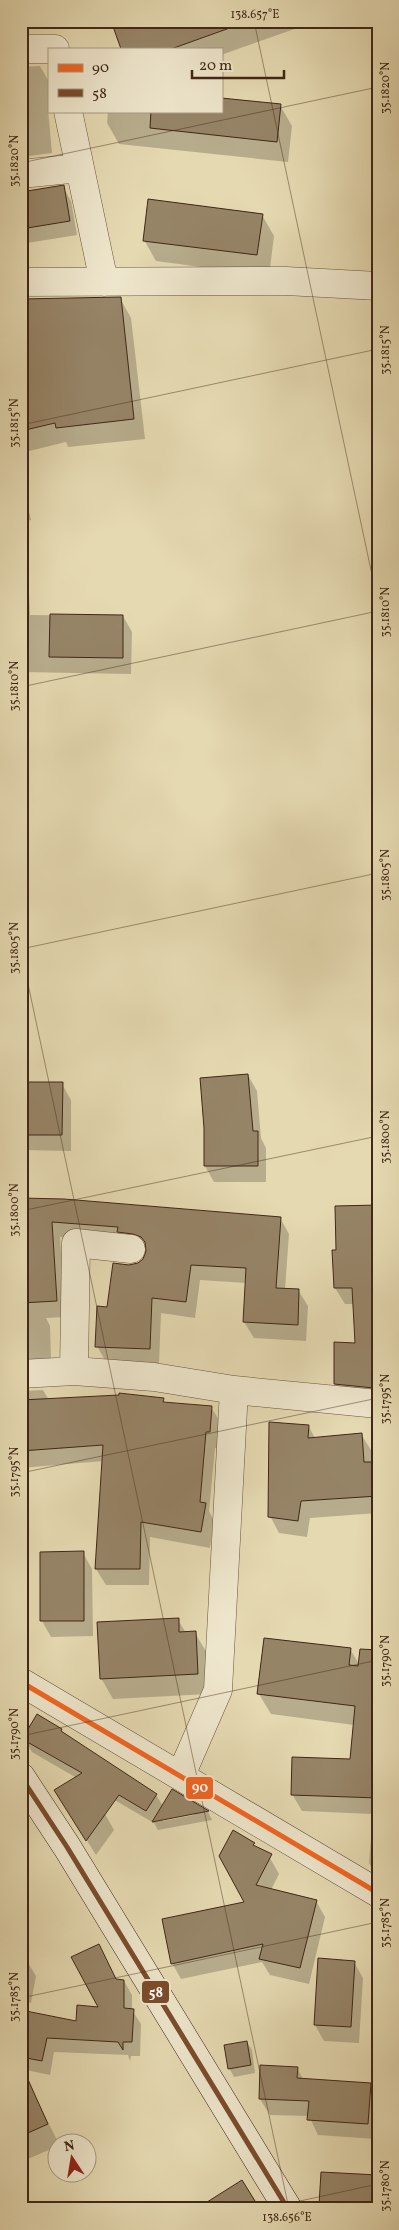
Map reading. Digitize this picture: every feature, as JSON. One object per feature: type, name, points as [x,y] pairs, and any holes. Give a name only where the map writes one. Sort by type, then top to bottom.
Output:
[{"type":"street","points":[[21,49],[48,49]]},
{"type":"street","points":[[68,112],[104,282]]},
{"type":"street","points":[[21,174],[80,168]]},
{"type":"street","points":[[21,282],[286,282],[378,286]]},
{"type":"street","points":[[74,1371],[76,1243],[131,1249]]},
{"type":"street","points":[[21,1374],[74,1371],[154,1376],[234,1390],[378,1404]]},
{"type":"street","points":[[181,1775],[218,1690],[234,1390]]},
{"type":"street","points":[[21,1682],[378,1892]]},
{"type":"street","points":[[21,1777],[67,1847],[288,2209]]},
{"type":"building","points":[[111,21],[238,21],[238,25],[174,48],[121,48]]},
{"type":"building","points":[[222,98],[281,104],[277,142],[150,128],[151,112],[222,112]]},
{"type":"building","points":[[64,185],[70,221],[21,229],[21,192]]},
{"type":"building","points":[[148,199],[263,214],[257,255],[143,241]]},
{"type":"building","points":[[121,297],[134,419],[56,428],[55,423],[21,431],[21,299]]},
{"type":"building","points":[[50,614],[123,615],[123,658],[49,657]]},
{"type":"building","points":[[248,1074],[253,1131],[258,1131],[258,1166],[204,1166],[204,1128],[200,1078]]},
{"type":"building","points":[[21,1082],[63,1082],[62,1135],[21,1135]]},
{"type":"building","points":[[21,1198],[64,1199],[281,1217],[276,1288],[299,1289],[298,1325],[243,1322],[246,1268],[191,1265],[186,1302],[152,1298],[150,1349],[95,1347],[97,1306],[107,1307],[113,1263],[129,1265],[138,1263],[143,1259],[146,1251],[145,1242],[141,1237],[133,1234],[117,1232],[118,1227],[52,1222],[57,1301],[21,1303]]},
{"type":"building","points":[[378,1205],[378,1385],[374,1385],[374,1388],[334,1384],[334,1342],[355,1343],[352,1288],[334,1288],[332,1250],[336,1250],[335,1206]]},
{"type":"building","points":[[119,1393],[164,1398],[163,1402],[212,1406],[210,1432],[206,1432],[200,1502],[206,1503],[201,1532],[141,1522],[140,1569],[95,1569],[103,1445],[21,1451],[21,1400],[119,1395]]},
{"type":"building","points":[[269,1422],[309,1425],[308,1438],[362,1433],[364,1462],[378,1462],[378,1496],[301,1501],[298,1521],[268,1517]]},
{"type":"building","points":[[84,1551],[84,1621],[40,1621],[40,1552]]},
{"type":"building","points":[[179,1618],[179,1632],[196,1631],[198,1674],[100,1679],[97,1622]]},
{"type":"building","points":[[264,1638],[351,1648],[349,1665],[358,1666],[360,1649],[378,1650],[378,1798],[291,1795],[292,1757],[350,1759],[355,1706],[257,1694]]},
{"type":"building","points":[[37,1714],[157,1794],[146,1811],[119,1795],[86,1841],[54,1790],[82,1773],[22,1739]]},
{"type":"building","points":[[172,1789],[209,1811],[152,1822]]},
{"type":"building","points":[[233,1830],[255,1843],[253,1845],[272,1854],[256,1885],[317,1900],[300,1968],[259,1959],[263,1944],[171,1964],[162,1919],[244,1902],[219,1856]]},
{"type":"building","points":[[99,1944],[116,1979],[124,1980],[124,2008],[134,2009],[132,2042],[123,2042],[123,2050],[118,2042],[47,2038],[42,2061],[21,2057],[21,2010],[76,2021],[77,2005],[98,2007],[71,1957]]},
{"type":"building","points":[[318,1958],[355,1961],[351,2027],[314,2025]]},
{"type":"building","points":[[247,2041],[251,2065],[228,2069],[224,2045]]},
{"type":"building","points":[[21,2064],[48,2124],[21,2136]]},
{"type":"building","points":[[260,2065],[298,2067],[297,2078],[371,2083],[368,2124],[307,2120],[309,2101],[259,2099]]},
{"type":"building","points":[[321,2172],[378,2175],[378,2209],[340,2209],[340,2206],[319,2205]]},
{"type":"building","points":[[242,2180],[260,2209],[196,2209]]},
{"type":"transit line","name":"90","points":[[21,1682],[378,1893]]},
{"type":"transit line","name":"58","points":[[21,1777],[67,1847],[288,2209]]}]
